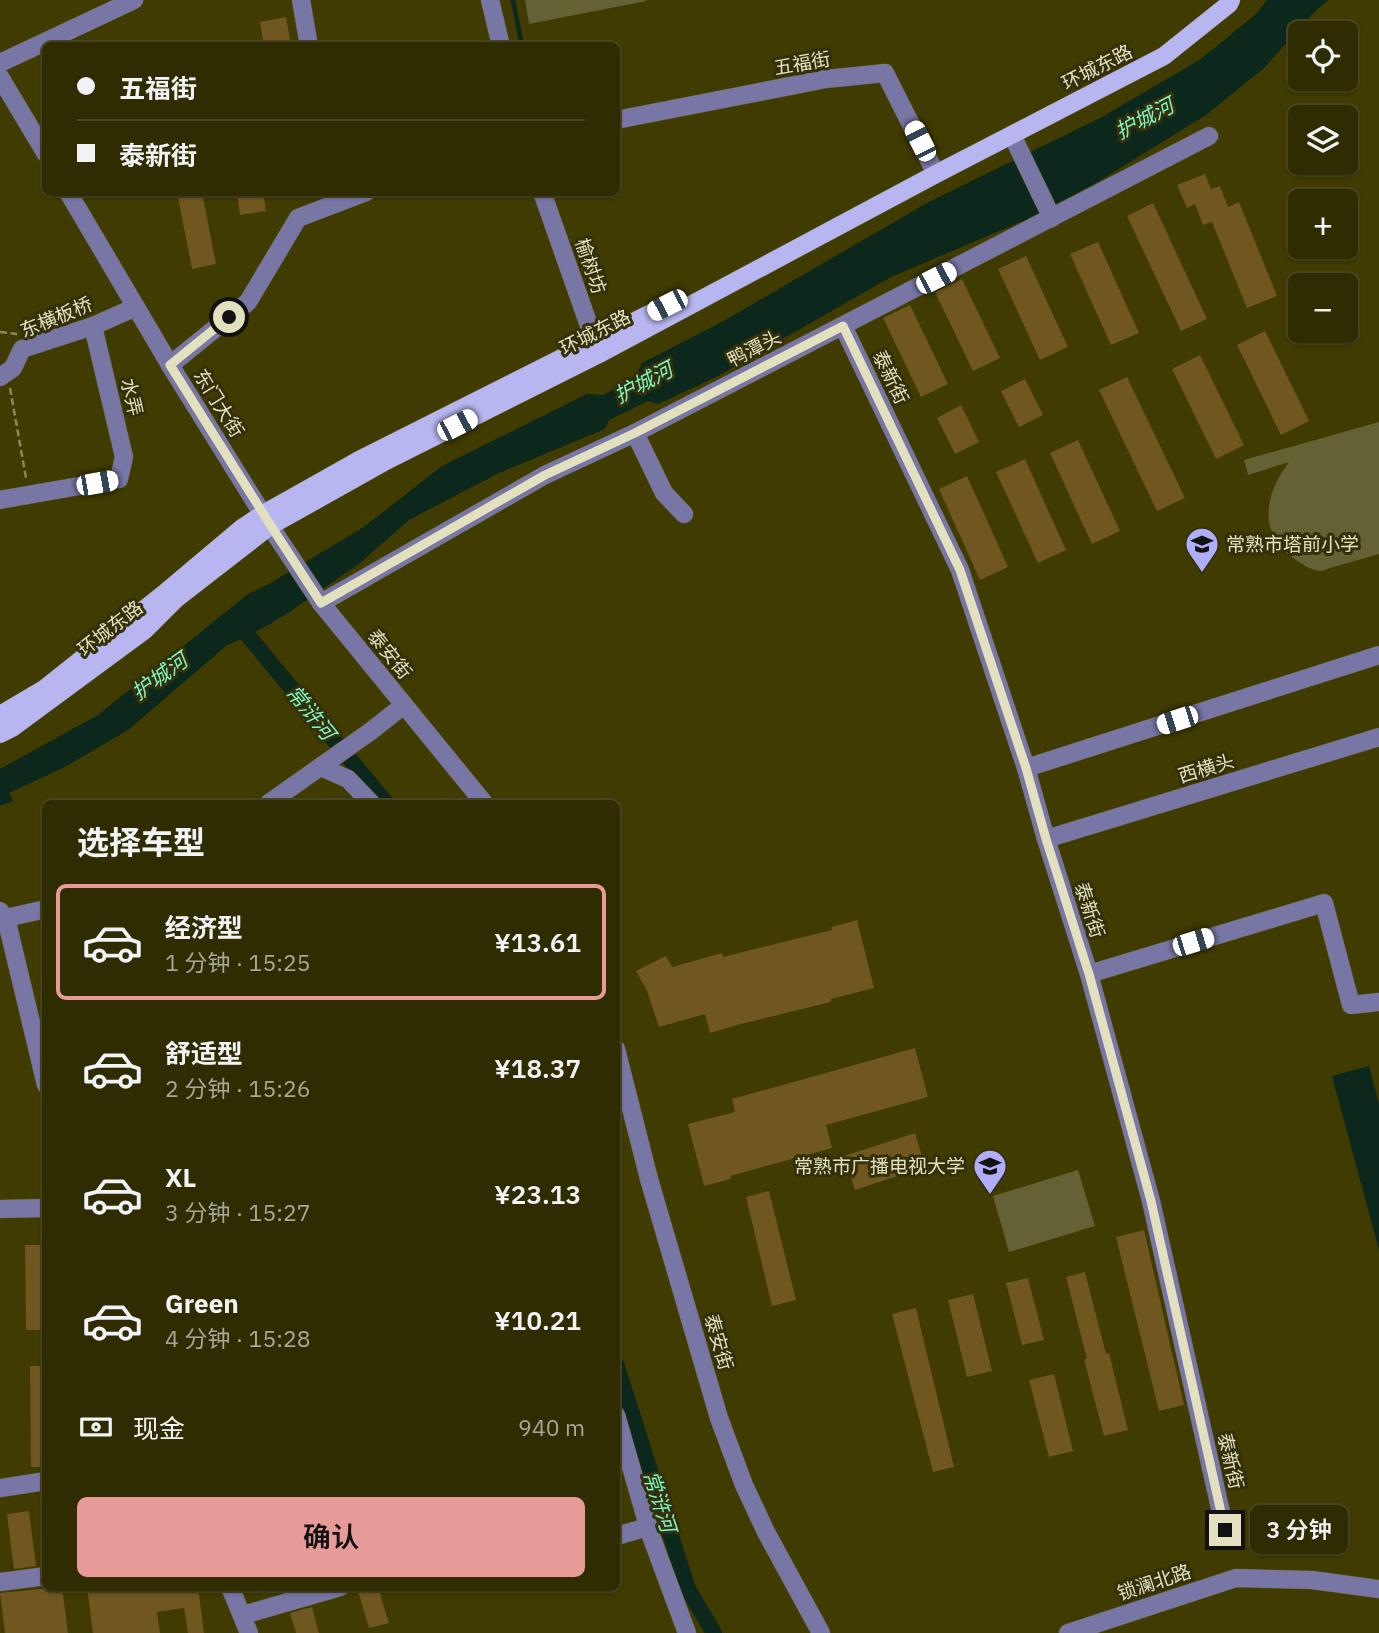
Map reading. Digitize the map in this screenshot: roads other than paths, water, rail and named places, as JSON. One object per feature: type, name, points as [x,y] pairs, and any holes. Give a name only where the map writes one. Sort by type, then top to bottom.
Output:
[{"type":"main road","name":"环城东路","points":[[2,719],[145,630],[176,599],[267,520],[386,461],[1152,51],[1218,0]]},
{"type":"main road","name":"环城东路","points":[[934,169],[1012,135],[1164,56],[1231,0]]},
{"type":"street","points":[[45,42],[135,0]]},
{"type":"street","points":[[301,0],[308,42]]},
{"type":"street","points":[[490,0],[500,42]]},
{"type":"street","points":[[0,63],[42,43]]},
{"type":"street","name":"五福街","points":[[620,119],[826,79],[885,73],[934,169]]},
{"type":"street","points":[[0,77],[42,147]]},
{"type":"street","points":[[1012,135],[1052,218]]},
{"type":"street","name":"鸭潭头","points":[[321,603],[545,475],[635,433],[1209,136]]},
{"type":"street","name":"东门大街","points":[[70,196],[170,365],[267,520]]},
{"type":"street","name":"榆树坊","points":[[543,196],[597,348]]},
{"type":"street","points":[[170,365],[248,302],[298,218],[336,197]]},
{"type":"street","name":"东横板桥","points":[[4,375],[13,368],[22,349],[93,326],[136,307]]},
{"type":"street","name":"水弄","points":[[0,500],[119,479],[124,457],[93,326]]},
{"type":"street","name":"泰新街","points":[[843,326],[960,570],[1026,768],[1089,974],[1151,1201],[1225,1530]]},
{"type":"street","points":[[635,433],[664,493],[684,514]]},
{"type":"street","name":"泰安街","points":[[267,520],[321,603],[482,800]]},
{"type":"street","points":[[1026,768],[1379,655]]},
{"type":"street","points":[[273,800],[404,705]]},
{"type":"street","name":"西横头","points":[[1046,839],[1379,737]]},
{"type":"street","points":[[321,767],[348,779],[368,800]]},
{"type":"street","points":[[1089,974],[1324,903],[1351,1005],[1379,1002]]},
{"type":"street","points":[[42,910],[3,915],[42,1069]]},
{"type":"street","name":"泰安街","points":[[621,1088],[719,1418],[744,1485],[766,1532],[821,1633]]},
{"type":"street","points":[[0,1209],[42,1209]]},
{"type":"street","points":[[620,1429],[648,1527],[687,1633]]},
{"type":"street","points":[[0,1488],[42,1481]]},
{"type":"street","points":[[620,1535],[648,1527]]},
{"type":"street","points":[[0,1582],[42,1577]]},
{"type":"street","name":"锁澜北路","points":[[1068,1633],[1236,1578],[1312,1580],[1379,1589]]},
{"type":"street","points":[[232,1591],[249,1633]]},
{"type":"street","points":[[243,1615],[326,1591]]},
{"type":"water","name":"护城河","points":[[1267,0],[1329,0],[1306,21],[1288,21],[1288,41],[1264,68],[1206,115],[1096,183],[1025,220],[891,277],[718,376],[658,404],[648,401],[609,420],[605,429],[499,473],[409,520],[360,563],[291,611],[226,646],[128,730],[65,767],[9,793],[13,801],[0,806],[0,769],[98,715],[248,594],[364,527],[442,466],[587,394],[603,395],[637,375],[642,363],[720,323],[927,203],[1102,117],[1201,59],[1256,14]]},
{"type":"water","points":[[1369,1066],[1379,1104],[1379,1250],[1332,1076]]},
{"type":"waterway","points":[[513,0],[521,42]]},
{"type":"waterway","name":"常浒河","points":[[236,621],[384,800]]},
{"type":"waterway","name":"常浒河","points":[[620,1376],[688,1589],[714,1633]]},
{"type":"place","name":"常熟市塔前小学","points":[[1202,574]]},
{"type":"place","name":"常熟市广播电视大学","points":[[990,1196]]}]
